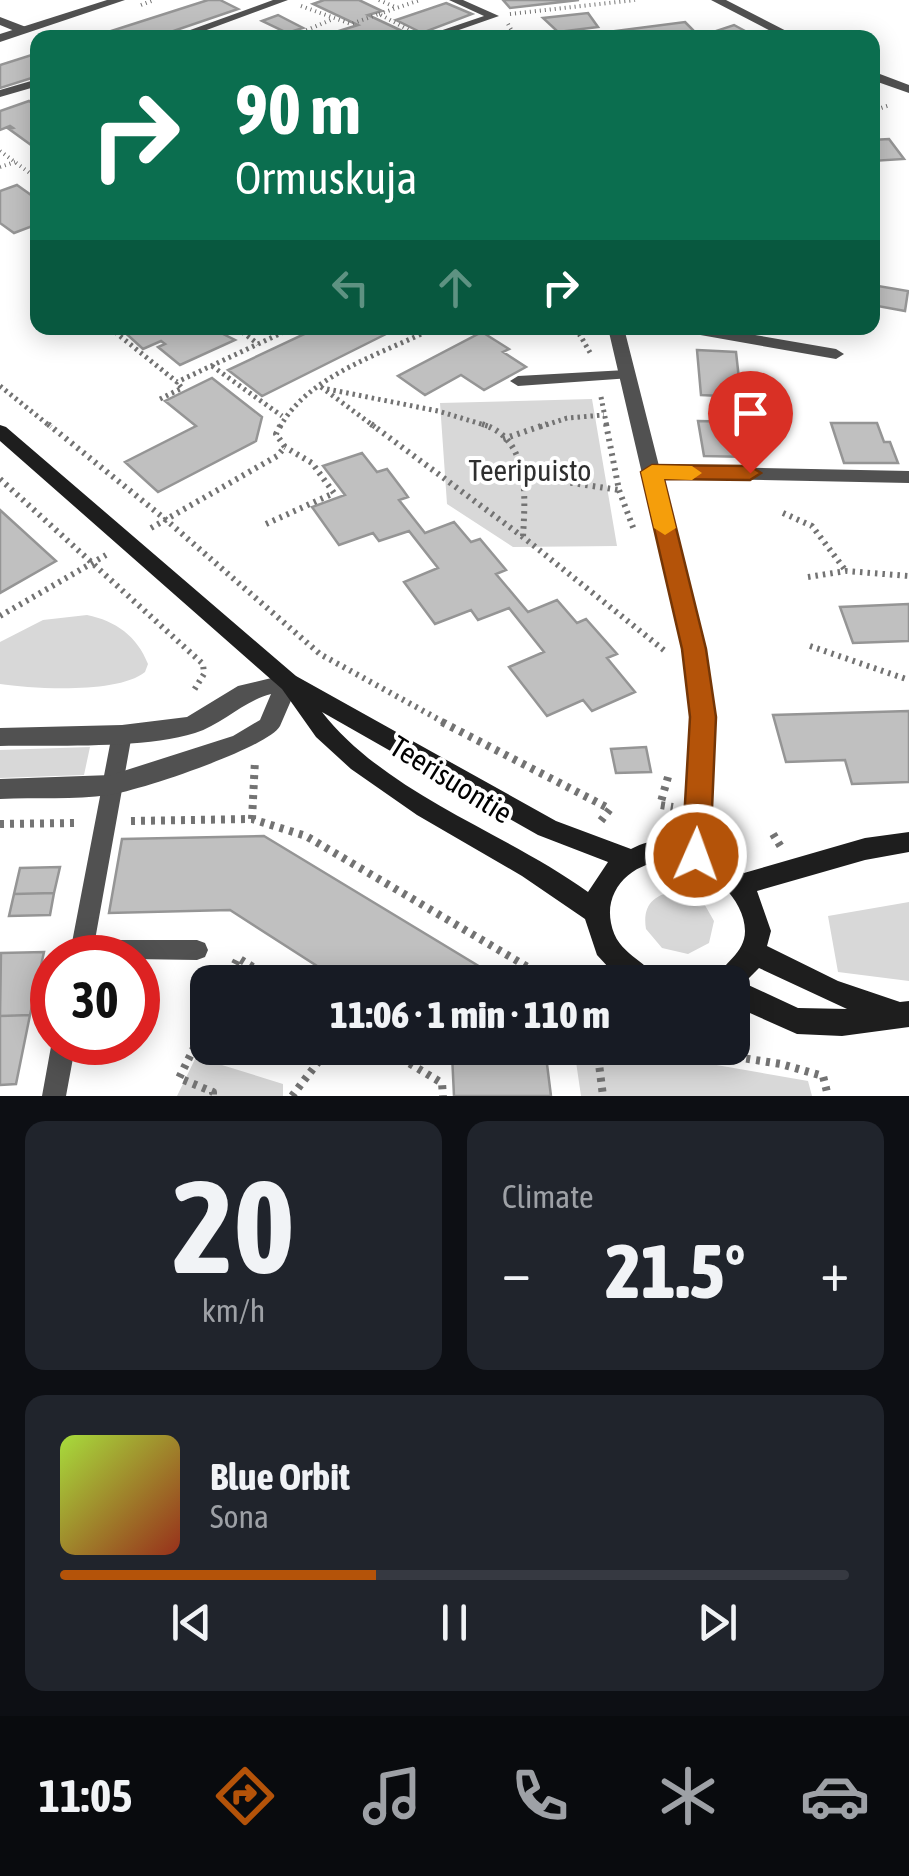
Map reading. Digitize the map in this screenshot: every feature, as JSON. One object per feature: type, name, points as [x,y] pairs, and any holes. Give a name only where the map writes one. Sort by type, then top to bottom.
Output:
[{"type":"main road","name":"Teerisuontie","points":[[0,431],[288,682],[547,828],[630,859]]},
{"type":"main road","name":"Teerisuontie","points":[[288,682],[328,735],[380,777],[556,882],[597,913]]},
{"type":"main road","points":[[740,885],[865,850],[909,842]]},
{"type":"main road","points":[[622,965],[612,957],[604,942],[597,913],[610,876],[630,859],[662,851],[696,855],[727,872],[740,885],[754,910],[757,939],[747,965]]},
{"type":"main road","points":[[754,952],[832,991],[904,1014]]},
{"type":"main road","points":[[750,999],[797,1021],[842,1023],[904,1014]]},
{"type":"street","points":[[0,38],[120,0]]},
{"type":"street","points":[[717,0],[778,30]]},
{"type":"street","points":[[0,20],[22,30]]},
{"type":"street","points":[[880,78],[909,89]]},
{"type":"street","points":[[617,335],[694,649],[703,717],[696,855]]},
{"type":"street","points":[[729,335],[836,354]]},
{"type":"street","points":[[652,472],[909,477]]},
{"type":"street","points":[[0,737],[122,734],[192,725],[246,692],[288,682]]},
{"type":"street","points":[[0,789],[111,785],[242,743],[268,726],[288,682]]},
{"type":"lane","points":[[197,30],[286,0]]},
{"type":"lane","points":[[454,0],[494,16]]},
{"type":"lane","points":[[449,30],[494,16]]},
{"type":"lane","points":[[0,94],[30,85]]},
{"type":"lane","points":[[518,381],[626,375]]},
{"type":"lane","points":[[85,935],[122,734]]},
{"type":"lane","points":[[160,952],[198,950]]},
{"type":"lane","points":[[54,1096],[60,1065]]},
{"type":"path","points":[[286,0],[350,24],[420,0]]},
{"type":"path","points":[[379,0],[396,8]]},
{"type":"path","points":[[494,16],[636,0]]},
{"type":"path","points":[[379,14],[409,30]]},
{"type":"path","points":[[307,30],[334,19]]},
{"type":"path","points":[[0,151],[30,173]]},
{"type":"path","points":[[0,167],[14,162]]},
{"type":"path","points":[[119,335],[182,388],[160,399]]},
{"type":"path","points":[[246,335],[258,344]]},
{"type":"path","points":[[177,382],[277,335]]},
{"type":"path","points":[[266,524],[334,493],[312,462],[285,448],[276,434],[282,416],[301,398],[416,335]]},
{"type":"path","points":[[576,335],[587,344],[619,490],[640,544]]},
{"type":"path","points":[[212,366],[282,416]]},
{"type":"path","points":[[0,386],[165,519],[320,654],[514,762],[610,808]]},
{"type":"path","points":[[321,387],[494,428],[526,476],[522,537]]},
{"type":"path","points":[[321,387],[522,537],[664,652]]},
{"type":"path","points":[[503,438],[567,418],[604,416]]},
{"type":"path","points":[[165,519],[285,448]]},
{"type":"path","points":[[526,476],[619,490]]},
{"type":"path","points":[[0,479],[203,664],[202,679],[192,692],[181,697]]},
{"type":"path","points":[[783,513],[799,514],[812,526],[846,572]]},
{"type":"path","points":[[0,616],[93,563]]},
{"type":"path","points":[[808,577],[846,572],[909,576]]},
{"type":"path","points":[[662,634],[666,667]]},
{"type":"path","points":[[810,646],[909,680]]},
{"type":"path","points":[[192,692],[214,714]]},
{"type":"path","points":[[242,743],[256,758],[252,819],[306,836],[524,965]]},
{"type":"path","points":[[660,805],[669,771]]},
{"type":"path","points":[[190,1056],[179,1078],[213,1092],[212,1096]]},
{"type":"path","points":[[750,1059],[823,1076],[828,1096]]},
{"type":"path","points":[[292,1096],[316,1065]]},
{"type":"path","points":[[412,1065],[442,1083],[443,1096]]},
{"type":"path","points":[[599,1065],[603,1096]]},
{"type":"green space","name":"Teeripuisto","points":[[592,399],[617,546],[513,547],[447,504],[440,403]]},
{"type":"green space","points":[[87,615],[107,621],[132,638],[148,664],[145,672],[96,687],[0,684],[0,642],[43,620]]},
{"type":"green space","points":[[90,747],[84,775],[0,778],[0,750]]},
{"type":"green space","points":[[677,891],[702,900],[714,921],[709,943],[688,954],[662,948],[646,929],[651,902]]},
{"type":"green space","points":[[909,902],[909,981],[838,972],[828,916]]},
{"type":"green space","points":[[192,1065],[222,1065],[283,1084],[283,1096],[177,1096]]},
{"type":"green space","points":[[576,1065],[716,1065],[808,1081],[812,1096],[581,1096]]},
{"type":"building","points":[[208,0],[220,0],[238,9],[176,30],[114,30]]},
{"type":"building","points":[[324,0],[359,0],[382,11],[368,15],[400,30],[342,30],[358,25],[313,4]]},
{"type":"building","points":[[503,0],[579,0],[510,8]]},
{"type":"building","points":[[446,3],[472,14],[430,30],[416,30],[396,20]]},
{"type":"building","points":[[588,13],[598,27],[556,30],[543,18]]},
{"type":"building","points":[[278,15],[303,28],[281,30],[262,21]]},
{"type":"building","points":[[685,22],[693,30],[624,30]]},
{"type":"building","points":[[30,56],[30,79],[0,88],[0,65]]},
{"type":"building","points":[[30,102],[30,144],[10,126],[0,130],[0,111]]},
{"type":"building","points":[[889,139],[904,159],[880,160],[880,140]]},
{"type":"building","points":[[17,185],[30,194],[30,227],[14,233],[0,223],[0,191]]},
{"type":"building","points":[[880,286],[908,291],[905,311],[880,306]]},
{"type":"building","points":[[128,335],[225,335],[235,340],[180,365],[158,347],[165,344],[161,341],[143,349]]},
{"type":"building","points":[[302,335],[384,335],[262,396],[228,370]]},
{"type":"building","points":[[476,335],[487,335],[509,349],[503,352],[526,367],[484,390],[461,375],[425,395],[398,376]]},
{"type":"building","points":[[697,350],[736,352],[741,397],[701,395]]},
{"type":"building","points":[[212,378],[262,417],[256,441],[158,492],[125,462],[196,426],[165,401]]},
{"type":"building","points":[[698,421],[744,422],[751,457],[704,456]]},
{"type":"building","points":[[831,423],[877,423],[898,463],[844,463]]},
{"type":"building","points":[[362,453],[377,472],[387,469],[408,497],[399,500],[425,533],[454,522],[471,542],[480,539],[506,570],[496,574],[528,612],[557,600],[577,623],[586,619],[617,654],[607,658],[635,692],[592,711],[583,700],[547,716],[509,667],[544,652],[509,608],[478,620],[471,610],[435,624],[404,582],[438,568],[409,531],[379,541],[373,533],[339,545],[312,507],[345,495],[323,466]]},
{"type":"building","points":[[0,510],[56,561],[0,593]]},
{"type":"building","points":[[909,604],[909,641],[853,643],[840,607]]},
{"type":"building","points":[[909,711],[909,782],[852,784],[845,760],[786,762],[773,715]]},
{"type":"building","points":[[646,747],[651,772],[616,773],[611,749]]},
{"type":"building","points":[[264,836],[477,965],[316,965],[230,910],[109,913],[122,839]]},
{"type":"building","points":[[60,867],[54,893],[14,894],[20,868]]},
{"type":"building","points":[[54,893],[50,915],[9,916],[14,894]]},
{"type":"building","points":[[30,952],[30,1015],[0,1016],[1,953]]},
{"type":"building","points":[[30,1015],[16,1084],[0,1085],[0,1016]]},
{"type":"building","points":[[453,1065],[547,1065],[551,1096],[454,1096]]},
{"type":"slow traffic","points":[[665,528],[652,472],[692,473]]},
{"type":"route","points":[[696,855],[703,717],[694,649],[652,472],[750,473]]}]
